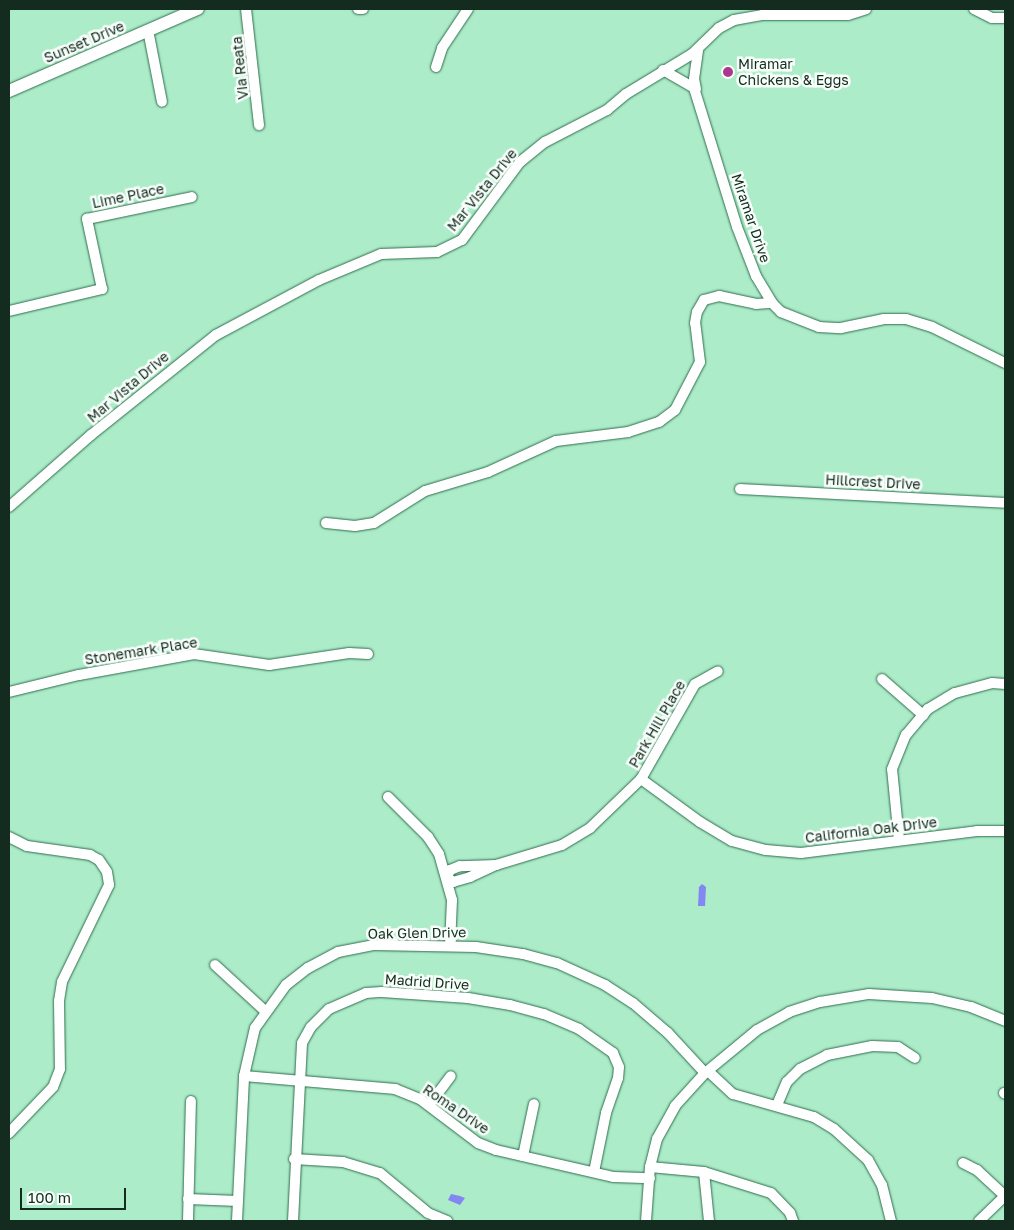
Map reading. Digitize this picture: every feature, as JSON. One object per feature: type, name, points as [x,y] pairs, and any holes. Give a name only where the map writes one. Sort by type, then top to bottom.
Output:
[{"type":"main road","name":"Sunset Drive","points":[[9,91],[198,9]]},
{"type":"street","name":"Via Reata","points":[[246,9],[259,124]]},
{"type":"street","points":[[358,9],[363,9]]},
{"type":"street","points":[[436,67],[447,40],[468,9]]},
{"type":"street","name":"Mar Vista Drive","points":[[9,507],[91,435],[216,334],[319,280],[381,254],[437,252],[462,240],[520,162],[567,129],[607,110],[626,94],[698,48],[719,28],[734,20],[762,15],[848,15],[866,9]]},
{"type":"street","points":[[974,9],[992,18],[1005,18]]},
{"type":"street","points":[[148,30],[162,102]]},
{"type":"street","name":"Miramar Drive","points":[[698,48],[694,79],[699,99],[737,227],[756,276],[772,303],[781,312],[819,327],[841,328],[884,319],[906,319],[932,327],[1005,363]]},
{"type":"street","name":"Miramar Drive","points":[[664,70],[685,80],[694,88],[699,99]]},
{"type":"street","name":"Lime Place","points":[[9,311],[102,289],[87,218],[192,197]]},
{"type":"street","points":[[326,522],[355,526],[374,523],[425,491],[488,472],[556,441],[628,432],[659,422],[675,410],[700,362],[695,323],[697,312],[704,300],[719,296],[756,304],[772,303]]},
{"type":"street","name":"Hillcrest Drive","points":[[740,489],[1005,503]]},
{"type":"street","name":"Stonemark Place","points":[[9,692],[79,675],[194,654],[269,665],[349,653],[368,654]]},
{"type":"street","name":"Park Hill Place","points":[[448,873],[453,882],[496,865],[536,855],[576,837],[590,828],[641,778],[695,684],[718,671]]},
{"type":"street","points":[[882,679],[923,715]]},
{"type":"street","points":[[899,840],[892,769],[906,735],[923,715],[955,693],[992,683],[1005,684]]},
{"type":"street","name":"California Oak Drive","points":[[641,778],[700,822],[732,841],[766,850],[801,853],[899,840],[1005,831]]},
{"type":"street","points":[[388,797],[428,837],[440,854],[448,873],[452,900],[450,946]]},
{"type":"street","points":[[9,837],[27,846],[90,855],[99,860],[109,885],[62,982],[59,1001],[60,1069],[52,1087],[9,1133]]},
{"type":"street","name":"Oak Glen Drive","points":[[237,1221],[244,1076],[255,1028],[286,985],[308,968],[338,952],[374,945],[450,946],[523,954],[557,963],[606,985],[633,1003],[668,1033],[706,1072],[733,1094],[814,1117],[853,1144],[882,1185],[891,1221]]},
{"type":"street","points":[[215,965],[265,1012]]},
{"type":"street","name":"Madrid Drive","points":[[293,1221],[294,1159],[302,1043],[311,1027],[328,1010],[366,994],[382,992],[468,998],[544,1014],[579,1029],[616,1058],[618,1078],[606,1113],[594,1172]]},
{"type":"street","points":[[646,1221],[650,1173],[657,1139],[675,1106],[706,1072],[756,1030],[789,1012],[845,996],[897,994],[932,998],[972,1007],[1005,1021]]},
{"type":"street","points":[[777,1105],[787,1082],[800,1069],[827,1055],[872,1046],[898,1047],[914,1058]]},
{"type":"street","name":"Roma Drive","points":[[244,1076],[380,1085],[429,1105],[478,1143],[523,1156],[594,1172],[704,1172],[770,1193],[790,1213],[793,1221]]},
{"type":"street","points":[[429,1105],[451,1076]]},
{"type":"street","points":[[188,1221],[191,1101]]},
{"type":"street","points":[[523,1156],[534,1104]]},
{"type":"street","points":[[294,1159],[343,1162],[380,1173],[428,1213],[443,1221]]},
{"type":"street","points":[[963,1163],[977,1170],[1005,1196],[979,1221]]},
{"type":"street","points":[[704,1172],[708,1221]]},
{"type":"street","points":[[188,1199],[238,1201]]},
{"type":"shaded area","points":[[702,884],[706,887],[705,906],[698,906],[699,887]]},
{"type":"shaded area","points":[[451,1194],[465,1198],[460,1205],[448,1200]]},
{"type":"place","name":"Miramar Chickens & Eggs","points":[[728,72]]}]
